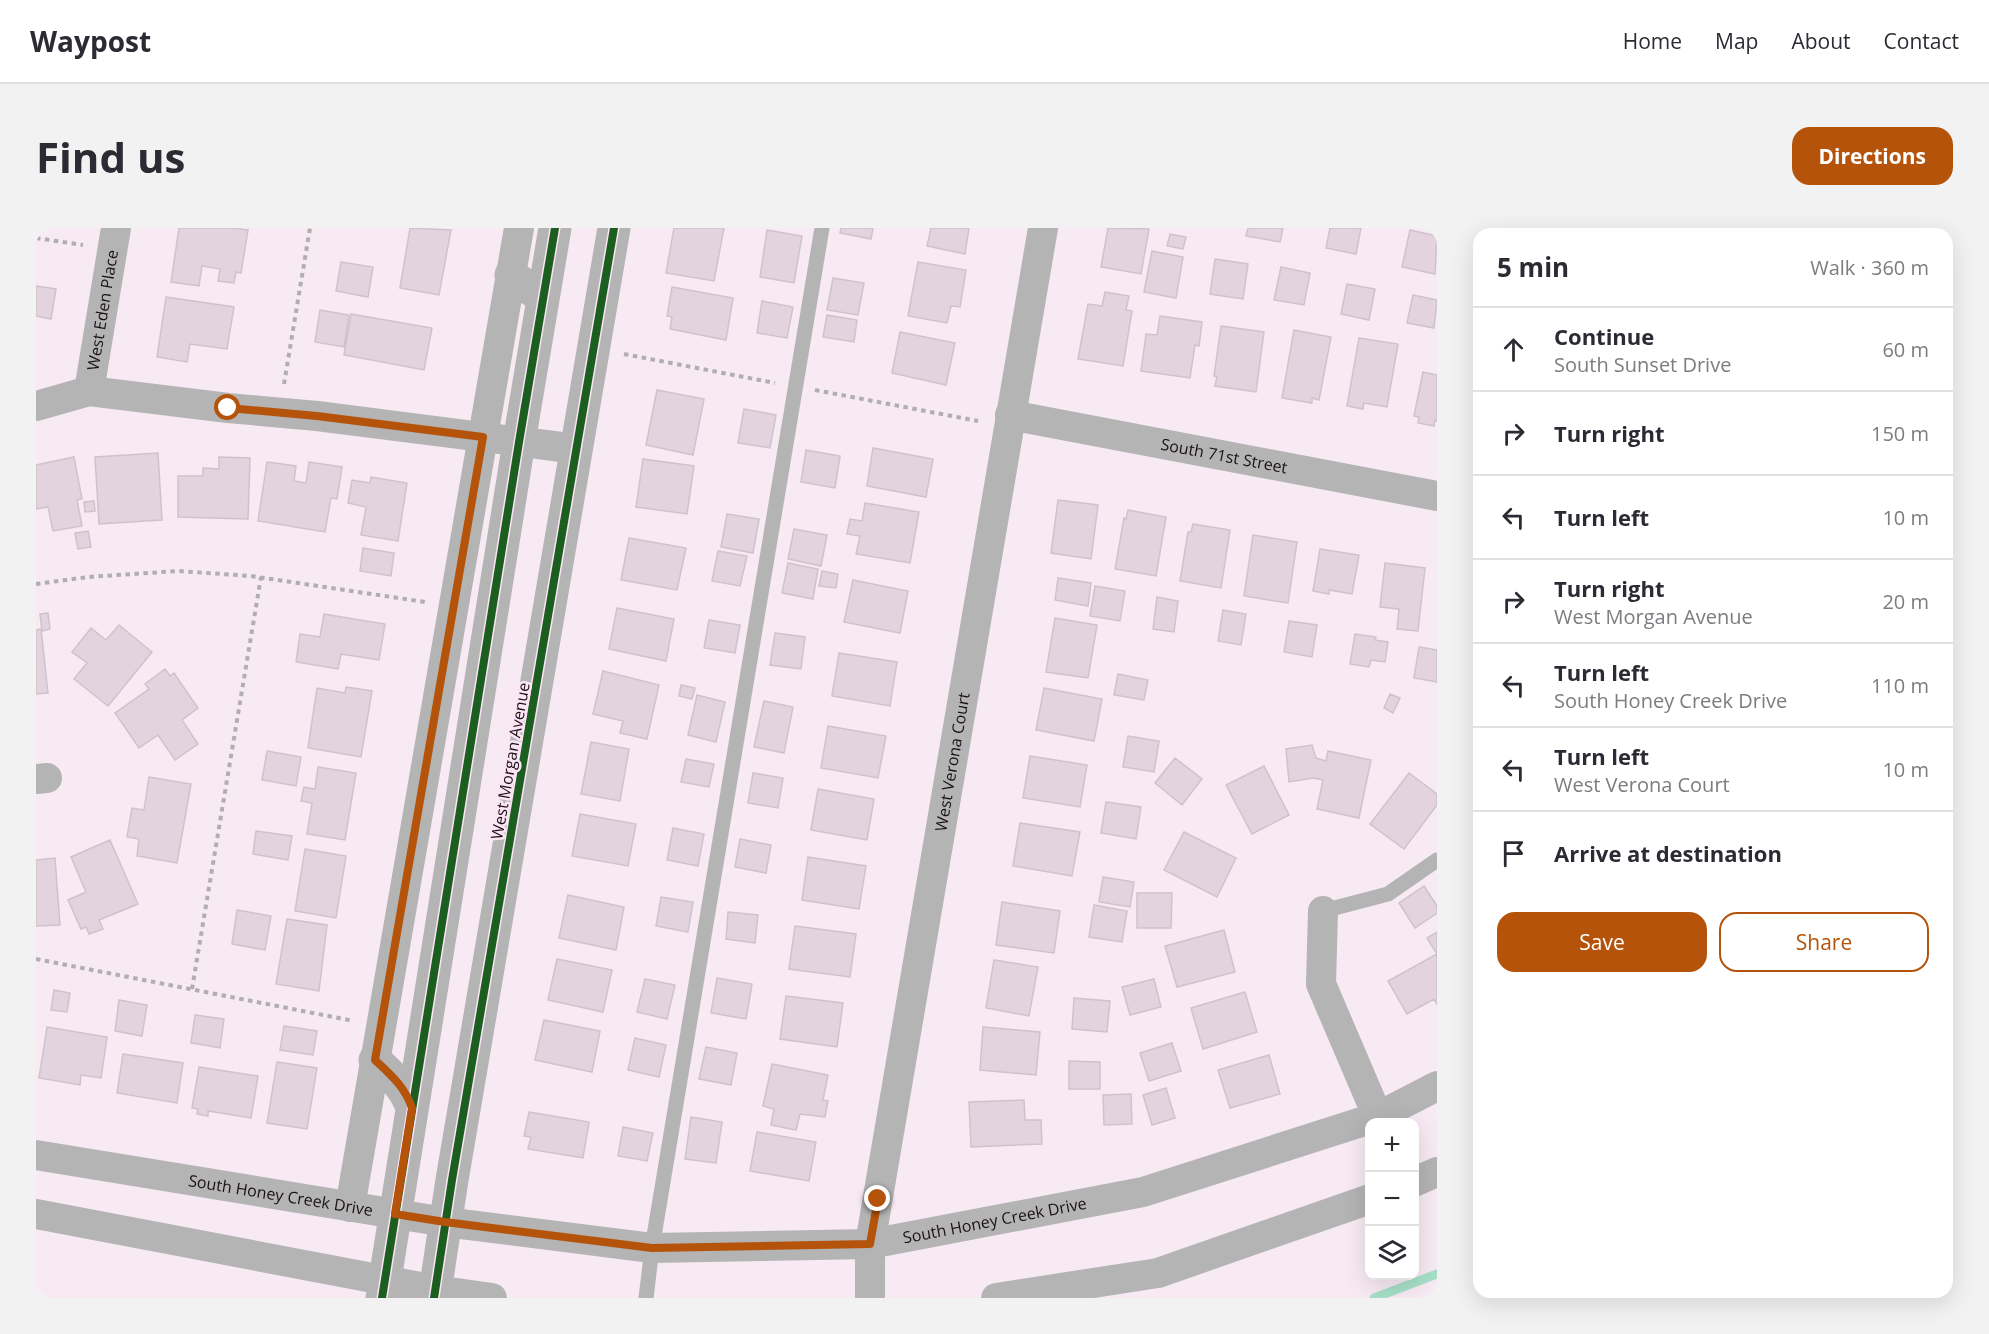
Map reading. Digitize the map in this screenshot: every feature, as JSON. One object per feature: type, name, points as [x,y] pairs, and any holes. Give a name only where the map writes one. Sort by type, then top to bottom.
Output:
[{"type":"street","points":[[350,1207],[519,228]]},
{"type":"street","points":[[383,1289],[555,228]]},
{"type":"street","name":"West Morgan Avenue","points":[[435,1294],[445,1222],[614,228]]},
{"type":"street","name":"West Verona Court","points":[[870,1298],[870,1244],[1043,228]]},
{"type":"street","name":"West Eden Place","points":[[89,391],[114,239]]},
{"type":"street","points":[[511,275],[543,298]]},
{"type":"street","points":[[36,406],[89,391],[577,449]]},
{"type":"street","name":"South 71st Street","points":[[1010,415],[1437,496]]},
{"type":"street","points":[[1323,911],[1321,984],[1377,1118]]},
{"type":"street","points":[[375,1060],[398,1082],[408,1096],[412,1108]]},
{"type":"street","name":"South Honey Creek Drive","points":[[1381,1118],[1437,1086]]},
{"type":"street","name":"South Honey Creek Drive","points":[[36,1155],[445,1222],[652,1248],[870,1244],[1143,1192],[1365,1124]]},
{"type":"street","points":[[1419,1180],[1437,1172]]},
{"type":"street","points":[[996,1298],[1158,1273],[1365,1201]]},
{"type":"street","points":[[36,1214],[383,1289],[492,1298]]},
{"type":"lane","points":[[646,1298],[652,1248],[822,228]]},
{"type":"lane","points":[[1323,911],[1388,894],[1437,860]]},
{"type":"path","points":[[279,412],[310,228]]},
{"type":"path","points":[[36,238],[114,239]]},
{"type":"path","points":[[36,584],[88,577],[178,571],[261,577],[425,602]]},
{"type":"path","points":[[192,989],[261,577]]},
{"type":"path","points":[[36,959],[354,1021]]},
{"type":"building","points":[[179,228],[248,230],[241,273],[236,272],[234,283],[218,281],[220,269],[202,266],[199,286],[171,282]]},
{"type":"building","points":[[410,228],[451,230],[439,295],[400,288]]},
{"type":"building","points":[[674,228],[724,228],[714,281],[666,273]]},
{"type":"building","points":[[841,228],[873,228],[871,239],[840,233]]},
{"type":"building","points":[[931,228],[969,228],[965,254],[927,246]]},
{"type":"building","points":[[1108,228],[1149,229],[1141,274],[1101,267]]},
{"type":"building","points":[[1248,228],[1283,228],[1280,242],[1246,236]]},
{"type":"building","points":[[1330,228],[1361,228],[1356,254],[1326,248]]},
{"type":"building","points":[[767,230],[802,236],[794,283],[760,277]]},
{"type":"building","points":[[1410,230],[1437,236],[1435,274],[1402,267]]},
{"type":"building","points":[[1170,234],[1186,237],[1183,249],[1167,246]]},
{"type":"building","points":[[1152,251],[1183,257],[1176,298],[1144,292]]},
{"type":"building","points":[[1215,259],[1248,264],[1243,299],[1210,294]]},
{"type":"building","points":[[341,262],[373,267],[368,297],[336,291]]},
{"type":"building","points":[[918,262],[966,270],[960,307],[951,306],[947,323],[908,316]]},
{"type":"building","points":[[1281,267],[1310,273],[1304,305],[1274,300]]},
{"type":"building","points":[[833,278],[864,283],[858,315],[827,310]]},
{"type":"building","points":[[1347,284],[1375,289],[1369,320],[1341,314]]},
{"type":"building","points":[[36,286],[56,289],[51,319],[36,316]]},
{"type":"building","points":[[672,287],[733,298],[726,340],[670,329],[672,317],[667,316]]},
{"type":"building","points":[[1105,292],[1129,296],[1126,310],[1132,311],[1123,366],[1078,359],[1088,304],[1102,306]]},
{"type":"building","points":[[1413,295],[1437,300],[1434,328],[1407,323]]},
{"type":"building","points":[[166,297],[234,307],[227,349],[190,344],[187,362],[157,357]]},
{"type":"building","points":[[762,301],[793,307],[787,338],[757,333]]},
{"type":"building","points":[[320,310],[349,315],[344,347],[315,342]]},
{"type":"building","points":[[351,314],[432,328],[424,370],[344,355]]},
{"type":"building","points":[[827,315],[857,320],[854,342],[823,337]]},
{"type":"building","points":[[1160,316],[1202,322],[1199,346],[1195,345],[1190,378],[1141,371],[1146,334],[1157,335]]},
{"type":"building","points":[[1221,326],[1264,332],[1256,392],[1215,386],[1217,377],[1214,376]]},
{"type":"building","points":[[1294,330],[1331,337],[1319,400],[1312,398],[1312,403],[1282,398]]},
{"type":"building","points":[[900,332],[955,343],[946,385],[892,373]]},
{"type":"building","points":[[1359,338],[1398,344],[1387,407],[1364,403],[1363,409],[1347,406]]},
{"type":"building","points":[[1423,372],[1437,375],[1437,421],[1435,420],[1434,426],[1418,423],[1419,417],[1414,416]]},
{"type":"building","points":[[657,390],[704,399],[693,455],[646,445]]},
{"type":"building","points":[[744,409],[776,415],[770,448],[738,443]]},
{"type":"building","points":[[873,448],[933,459],[926,497],[867,486]]},
{"type":"building","points":[[806,450],[840,456],[835,488],[801,482]]},
{"type":"building","points":[[158,453],[162,520],[99,524],[95,457]]},
{"type":"building","points":[[74,457],[82,499],[77,500],[82,526],[53,531],[48,507],[36,509],[36,465]]},
{"type":"building","points":[[219,457],[250,458],[248,519],[178,517],[178,476],[203,476],[203,468],[219,469]]},
{"type":"building","points":[[643,459],[694,466],[687,514],[636,507]]},
{"type":"building","points":[[267,462],[296,466],[294,481],[306,483],[309,462],[342,467],[337,499],[331,498],[325,532],[258,521]]},
{"type":"building","points":[[371,477],[407,483],[398,541],[361,535],[366,507],[348,503],[352,480],[370,483]]},
{"type":"building","points":[[1058,500],[1098,505],[1091,559],[1051,553]]},
{"type":"building","points":[[94,501],[95,511],[85,512],[84,502]]},
{"type":"building","points":[[865,503],[919,512],[910,563],[856,554],[860,536],[847,534],[850,519],[862,521]]},
{"type":"building","points":[[1128,510],[1166,517],[1156,576],[1115,569],[1124,518],[1126,519]]},
{"type":"building","points":[[727,514],[759,519],[753,553],[721,547]]},
{"type":"building","points":[[1193,524],[1230,530],[1221,588],[1180,581],[1188,532],[1191,532]]},
{"type":"building","points":[[794,529],[827,535],[821,566],[788,559]]},
{"type":"building","points":[[88,531],[91,547],[78,549],[75,533]]},
{"type":"building","points":[[1253,535],[1297,542],[1288,603],[1244,596]]},
{"type":"building","points":[[629,538],[686,548],[677,590],[621,580]]},
{"type":"building","points":[[363,548],[394,553],[391,576],[360,571]]},
{"type":"building","points":[[1320,549],[1359,555],[1352,594],[1329,590],[1329,594],[1313,591]]},
{"type":"building","points":[[718,551],[747,556],[740,586],[712,581]]},
{"type":"building","points":[[788,563],[818,569],[813,599],[782,593]]},
{"type":"building","points":[[1385,563],[1425,568],[1418,631],[1397,629],[1399,609],[1380,607]]},
{"type":"building","points":[[822,571],[838,574],[836,588],[819,586]]},
{"type":"building","points":[[1058,578],[1091,583],[1088,606],[1055,600]]},
{"type":"building","points":[[853,580],[908,591],[900,633],[844,622]]},
{"type":"building","points":[[1095,586],[1125,591],[1120,621],[1090,616]]},
{"type":"building","points":[[1157,597],[1178,601],[1174,632],[1153,629]]},
{"type":"building","points":[[617,608],[674,619],[666,661],[609,649]]},
{"type":"building","points":[[1223,610],[1246,614],[1241,645],[1218,641]]},
{"type":"building","points":[[48,613],[50,629],[42,631],[40,614]]},
{"type":"building","points":[[324,614],[385,624],[379,660],[341,654],[338,669],[296,662],[300,634],[320,637]]},
{"type":"building","points":[[1055,618],[1097,625],[1088,678],[1046,672]]},
{"type":"building","points":[[709,620],[740,625],[735,653],[704,648]]},
{"type":"building","points":[[1289,621],[1317,625],[1312,657],[1284,652]]},
{"type":"building","points":[[119,625],[152,652],[108,706],[74,679],[87,663],[72,652],[91,628],[106,640]]},
{"type":"building","points":[[41,629],[48,693],[36,694],[36,630]]},
{"type":"building","points":[[775,633],[805,637],[801,669],[770,665]]},
{"type":"building","points":[[1355,634],[1376,637],[1375,640],[1388,642],[1385,662],[1371,660],[1369,667],[1350,664]]},
{"type":"building","points":[[1419,647],[1437,650],[1437,682],[1414,678]]},
{"type":"building","points":[[839,653],[897,662],[890,706],[832,696]]},
{"type":"building","points":[[165,669],[170,676],[174,673],[198,708],[182,720],[198,744],[175,760],[158,735],[139,748],[115,713],[149,689],[145,684]]},
{"type":"building","points":[[603,671],[659,685],[647,739],[620,733],[623,721],[593,714]]},
{"type":"building","points":[[1118,674],[1148,680],[1144,700],[1114,695]]},
{"type":"building","points":[[681,685],[695,688],[692,699],[679,696]]},
{"type":"building","points":[[346,687],[372,691],[361,757],[308,748],[317,688],[345,693]]},
{"type":"building","points":[[1044,688],[1102,699],[1094,741],[1036,730]]},
{"type":"building","points":[[1390,694],[1400,698],[1393,713],[1384,708]]},
{"type":"building","points":[[697,695],[725,702],[716,742],[688,735]]},
{"type":"building","points":[[764,701],[793,707],[784,753],[754,747]]},
{"type":"building","points":[[828,726],[886,736],[878,778],[821,768]]},
{"type":"building","points":[[1128,736],[1159,741],[1154,772],[1123,767]]},
{"type":"building","points":[[591,742],[629,749],[620,801],[581,794]]},
{"type":"building","points":[[1312,745],[1316,758],[1326,761],[1328,751],[1371,760],[1359,818],[1317,809],[1323,780],[1314,778],[1289,782],[1286,749]]},
{"type":"building","points":[[267,751],[301,757],[296,786],[262,780]]},
{"type":"building","points":[[1030,756],[1087,765],[1080,807],[1023,798]]},
{"type":"building","points":[[1175,758],[1202,779],[1182,805],[1155,783]]},
{"type":"building","points":[[686,759],[714,764],[709,787],[681,782]]},
{"type":"building","points":[[1264,766],[1289,815],[1252,834],[1226,785]]},
{"type":"building","points":[[318,767],[356,773],[345,840],[307,834],[312,803],[301,801],[304,787],[315,789]]},
{"type":"building","points":[[753,773],[783,778],[778,808],[748,803]]},
{"type":"building","points":[[1409,773],[1437,794],[1437,805],[1404,849],[1370,824]]},
{"type":"building","points":[[149,777],[191,784],[177,863],[137,856],[139,839],[127,837],[132,808],[144,810]]},
{"type":"building","points":[[818,789],[874,799],[867,840],[811,830]]},
{"type":"building","points":[[1106,802],[1141,807],[1136,839],[1101,833]]},
{"type":"building","points":[[580,814],[636,824],[628,866],[572,856]]},
{"type":"building","points":[[1020,823],[1080,832],[1072,876],[1013,866]]},
{"type":"building","points":[[673,828],[704,834],[698,866],[667,860]]},
{"type":"building","points":[[256,831],[292,836],[288,860],[253,854]]},
{"type":"building","points":[[1184,832],[1236,858],[1217,897],[1164,870]]},
{"type":"building","points":[[740,839],[771,845],[766,873],[735,867]]},
{"type":"building","points":[[110,840],[138,904],[99,920],[103,929],[89,934],[86,927],[81,929],[68,900],[86,892],[71,857]]},
{"type":"building","points":[[305,849],[346,856],[336,918],[295,911]]},
{"type":"building","points":[[808,857],[866,866],[859,909],[802,900]]},
{"type":"building","points":[[55,858],[60,925],[36,926],[36,860]]},
{"type":"building","points":[[1103,877],[1134,882],[1130,907],[1099,902]]},
{"type":"building","points":[[1424,886],[1437,906],[1437,913],[1415,928],[1399,903]]},
{"type":"building","points":[[1137,893],[1172,893],[1171,928],[1137,928]]},
{"type":"building","points":[[568,895],[624,907],[616,950],[559,938]]},
{"type":"building","points":[[661,897],[693,902],[688,932],[656,926]]},
{"type":"building","points":[[1002,902],[1060,911],[1054,953],[996,945]]},
{"type":"building","points":[[1094,905],[1127,911],[1122,942],[1089,937]]},
{"type":"building","points":[[237,910],[271,916],[265,950],[232,944]]},
{"type":"building","points":[[728,912],[758,915],[755,943],[726,939]]},
{"type":"building","points":[[287,919],[327,925],[319,991],[276,984]]},
{"type":"building","points":[[795,926],[856,934],[850,977],[789,969]]},
{"type":"building","points":[[1224,930],[1235,972],[1177,987],[1165,946]]},
{"type":"building","points":[[1437,932],[1437,954],[1427,938]]},
{"type":"building","points":[[1437,954],[1437,1004],[1434,999],[1407,1014],[1388,981]]},
{"type":"building","points":[[557,959],[612,970],[603,1012],[548,1000]]},
{"type":"building","points":[[994,960],[1038,967],[1029,1016],[986,1008]]},
{"type":"building","points":[[717,978],[752,984],[746,1019],[711,1013]]},
{"type":"building","points":[[645,979],[675,985],[667,1019],[637,1012]]},
{"type":"building","points":[[1154,979],[1161,1007],[1130,1015],[1122,987]]},
{"type":"building","points":[[54,990],[70,993],[67,1012],[51,1010]]},
{"type":"building","points":[[1245,992],[1257,1032],[1203,1049],[1191,1008]]},
{"type":"building","points":[[786,996],[843,1003],[837,1047],[780,1039]]},
{"type":"building","points":[[1074,998],[1110,1001],[1107,1032],[1072,1029]]},
{"type":"building","points":[[119,1000],[147,1005],[142,1036],[115,1031]]},
{"type":"building","points":[[195,1015],[224,1019],[220,1048],[191,1043]]},
{"type":"building","points":[[544,1020],[600,1031],[592,1072],[535,1060]]},
{"type":"building","points":[[284,1026],[317,1031],[313,1055],[280,1050]]},
{"type":"building","points":[[47,1027],[107,1037],[101,1078],[81,1075],[80,1085],[39,1078]]},
{"type":"building","points":[[983,1027],[1040,1032],[1036,1075],[980,1070]]},
{"type":"building","points":[[635,1038],[666,1045],[659,1077],[628,1070]]},
{"type":"building","points":[[1172,1043],[1181,1071],[1149,1081],[1140,1053]]},
{"type":"building","points":[[706,1047],[737,1053],[731,1085],[699,1079]]},
{"type":"building","points":[[123,1054],[183,1063],[177,1103],[117,1093]]},
{"type":"building","points":[[1269,1055],[1280,1094],[1230,1108],[1218,1070]]},
{"type":"building","points":[[1069,1061],[1100,1062],[1100,1089],[1069,1089]]},
{"type":"building","points":[[277,1062],[317,1068],[307,1129],[267,1123]]},
{"type":"building","points":[[772,1064],[828,1075],[823,1100],[828,1101],[825,1117],[800,1114],[796,1130],[771,1125],[774,1109],[763,1106]]},
{"type":"building","points":[[199,1067],[258,1076],[251,1118],[208,1111],[208,1116],[197,1114],[198,1109],[192,1108]]},
{"type":"building","points":[[1166,1088],[1175,1118],[1152,1125],[1143,1095]]},
{"type":"building","points":[[1131,1094],[1132,1124],[1104,1125],[1103,1095]]},
{"type":"building","points":[[1024,1100],[1025,1120],[1041,1120],[1042,1144],[971,1147],[969,1102]]},
{"type":"building","points":[[529,1112],[589,1122],[583,1158],[528,1149],[531,1137],[524,1136]]},
{"type":"building","points":[[691,1117],[722,1122],[716,1163],[685,1159]]},
{"type":"building","points":[[623,1127],[653,1133],[647,1161],[618,1156]]},
{"type":"building","points":[[757,1132],[816,1142],[809,1181],[750,1171]]},
{"type":"waterway","points":[[1374,1298],[1437,1274]]},
{"type":"cycle path","points":[[382,1298],[555,228]]},
{"type":"cycle path","points":[[434,1298],[452,1180],[614,228]]},
{"type":"route","points":[[228,408],[317,416],[483,437],[375,1060],[398,1082],[408,1096],[412,1108],[395,1214],[652,1248],[870,1244],[878,1199]]}]
